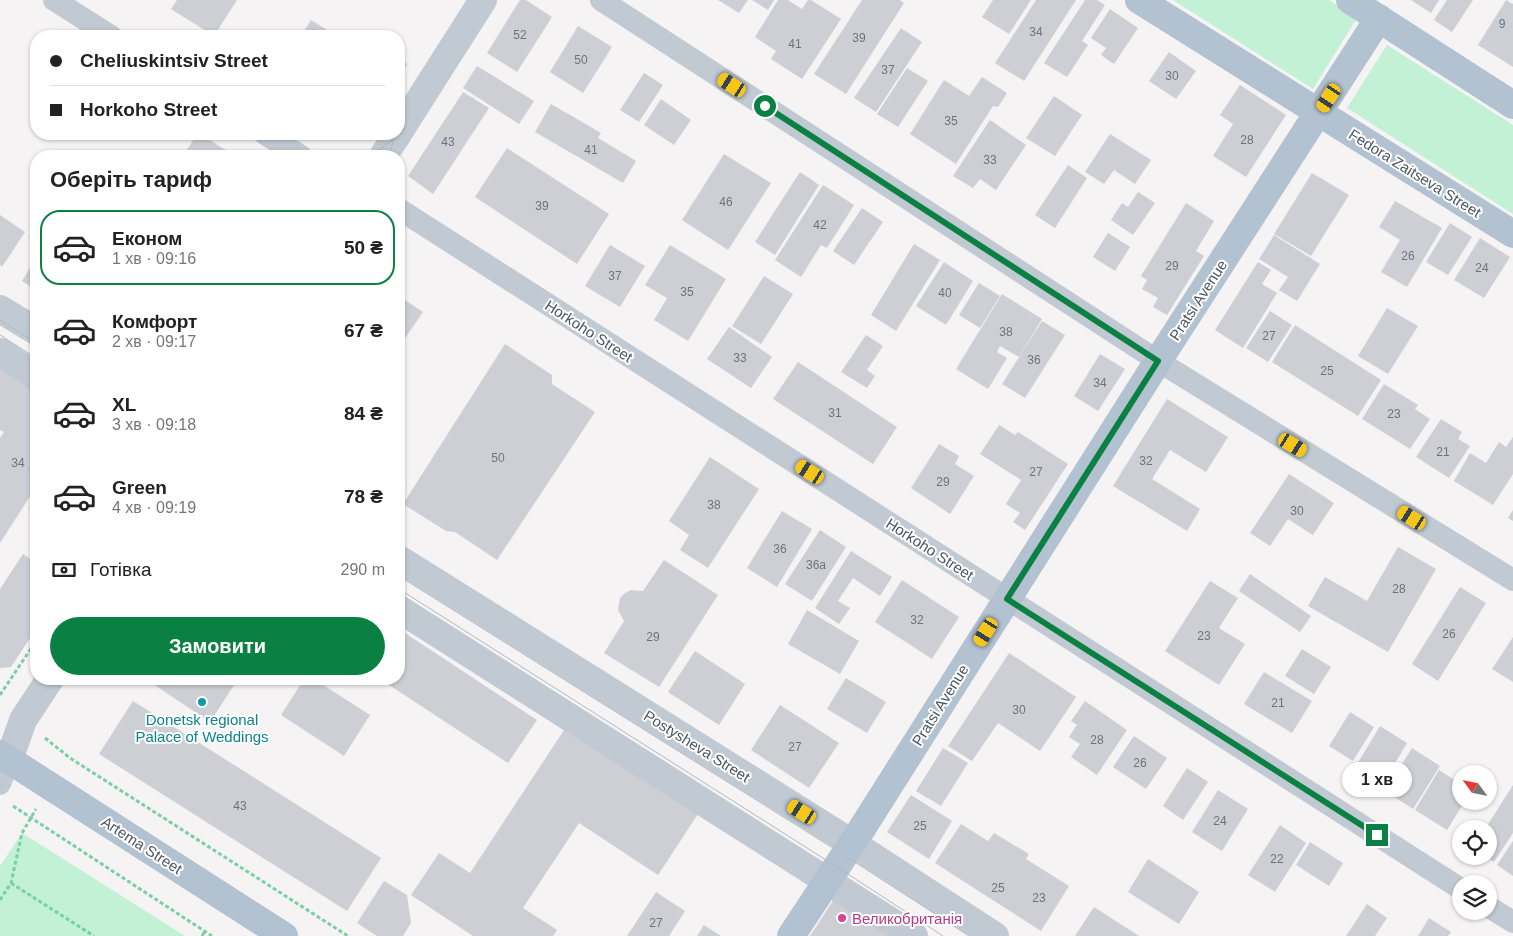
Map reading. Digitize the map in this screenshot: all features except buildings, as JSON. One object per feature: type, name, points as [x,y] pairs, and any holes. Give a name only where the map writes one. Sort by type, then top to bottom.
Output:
[{"type":"main road","name":"Fedora Zaitseva Street","points":[[1139,0],[1513,234]]},
{"type":"main road","points":[[1350,0],[1513,104]]},
{"type":"main road","name":"Pratsi Avenue","points":[[791,936],[1379,18]]},
{"type":"main road","name":"Artema Street","points":[[4,775],[284,936]]},
{"type":"street","points":[[54,0],[102,30]]},
{"type":"street","points":[[405,123],[483,0]]},
{"type":"street","points":[[601,0],[1158,361],[1513,580]]},
{"type":"street","points":[[275,140],[291,150]]},
{"type":"street","name":"Horkoho Street","points":[[405,213],[1452,883]]},
{"type":"street","points":[[0,309],[30,327]]},
{"type":"street","points":[[0,352],[30,372]]},
{"type":"street","name":"Postysheva Street","points":[[405,563],[852,843],[995,936]]},
{"type":"street","points":[[405,612],[914,936]]},
{"type":"street","points":[[4,775],[23,720],[46,685]]},
{"type":"street","points":[[1497,912],[1513,922]]},
{"type":"path","points":[[0,695],[30,650]]},
{"type":"path","points":[[23,720],[70,758],[348,936]]},
{"type":"path","points":[[4,775],[31,818],[212,936]]},
{"type":"path","points":[[0,900],[11,883],[22,833],[31,818]]},
{"type":"path","points":[[11,883],[94,936]]},
{"type":"path","points":[[202,936],[205,931]]},
{"type":"green space","points":[[1173,0],[1329,0],[1357,18],[1313,89]]},
{"type":"green space","points":[[1387,45],[1513,125],[1513,214],[1347,108]]},
{"type":"green space","points":[[22,833],[185,936],[0,936],[0,866]]},
{"type":"tram line","points":[[378,150],[393,140]]},
{"type":"tram line","points":[[391,150],[394,140]]},
{"type":"tram line","points":[[0,320],[30,339]]},
{"type":"tram line","points":[[0,335],[30,354]]},
{"type":"tram line","points":[[405,580],[844,855],[969,936]]},
{"type":"tram line","points":[[405,593],[943,936]]},
{"type":"place","name":"Donetsk regional Palace of Weddings","points":[[202,702]]},
{"type":"place","name":"Великобританія","points":[[842,918]]},
{"type":"route","points":[[765,106],[1158,361],[1007,599],[1377,835]]}]
